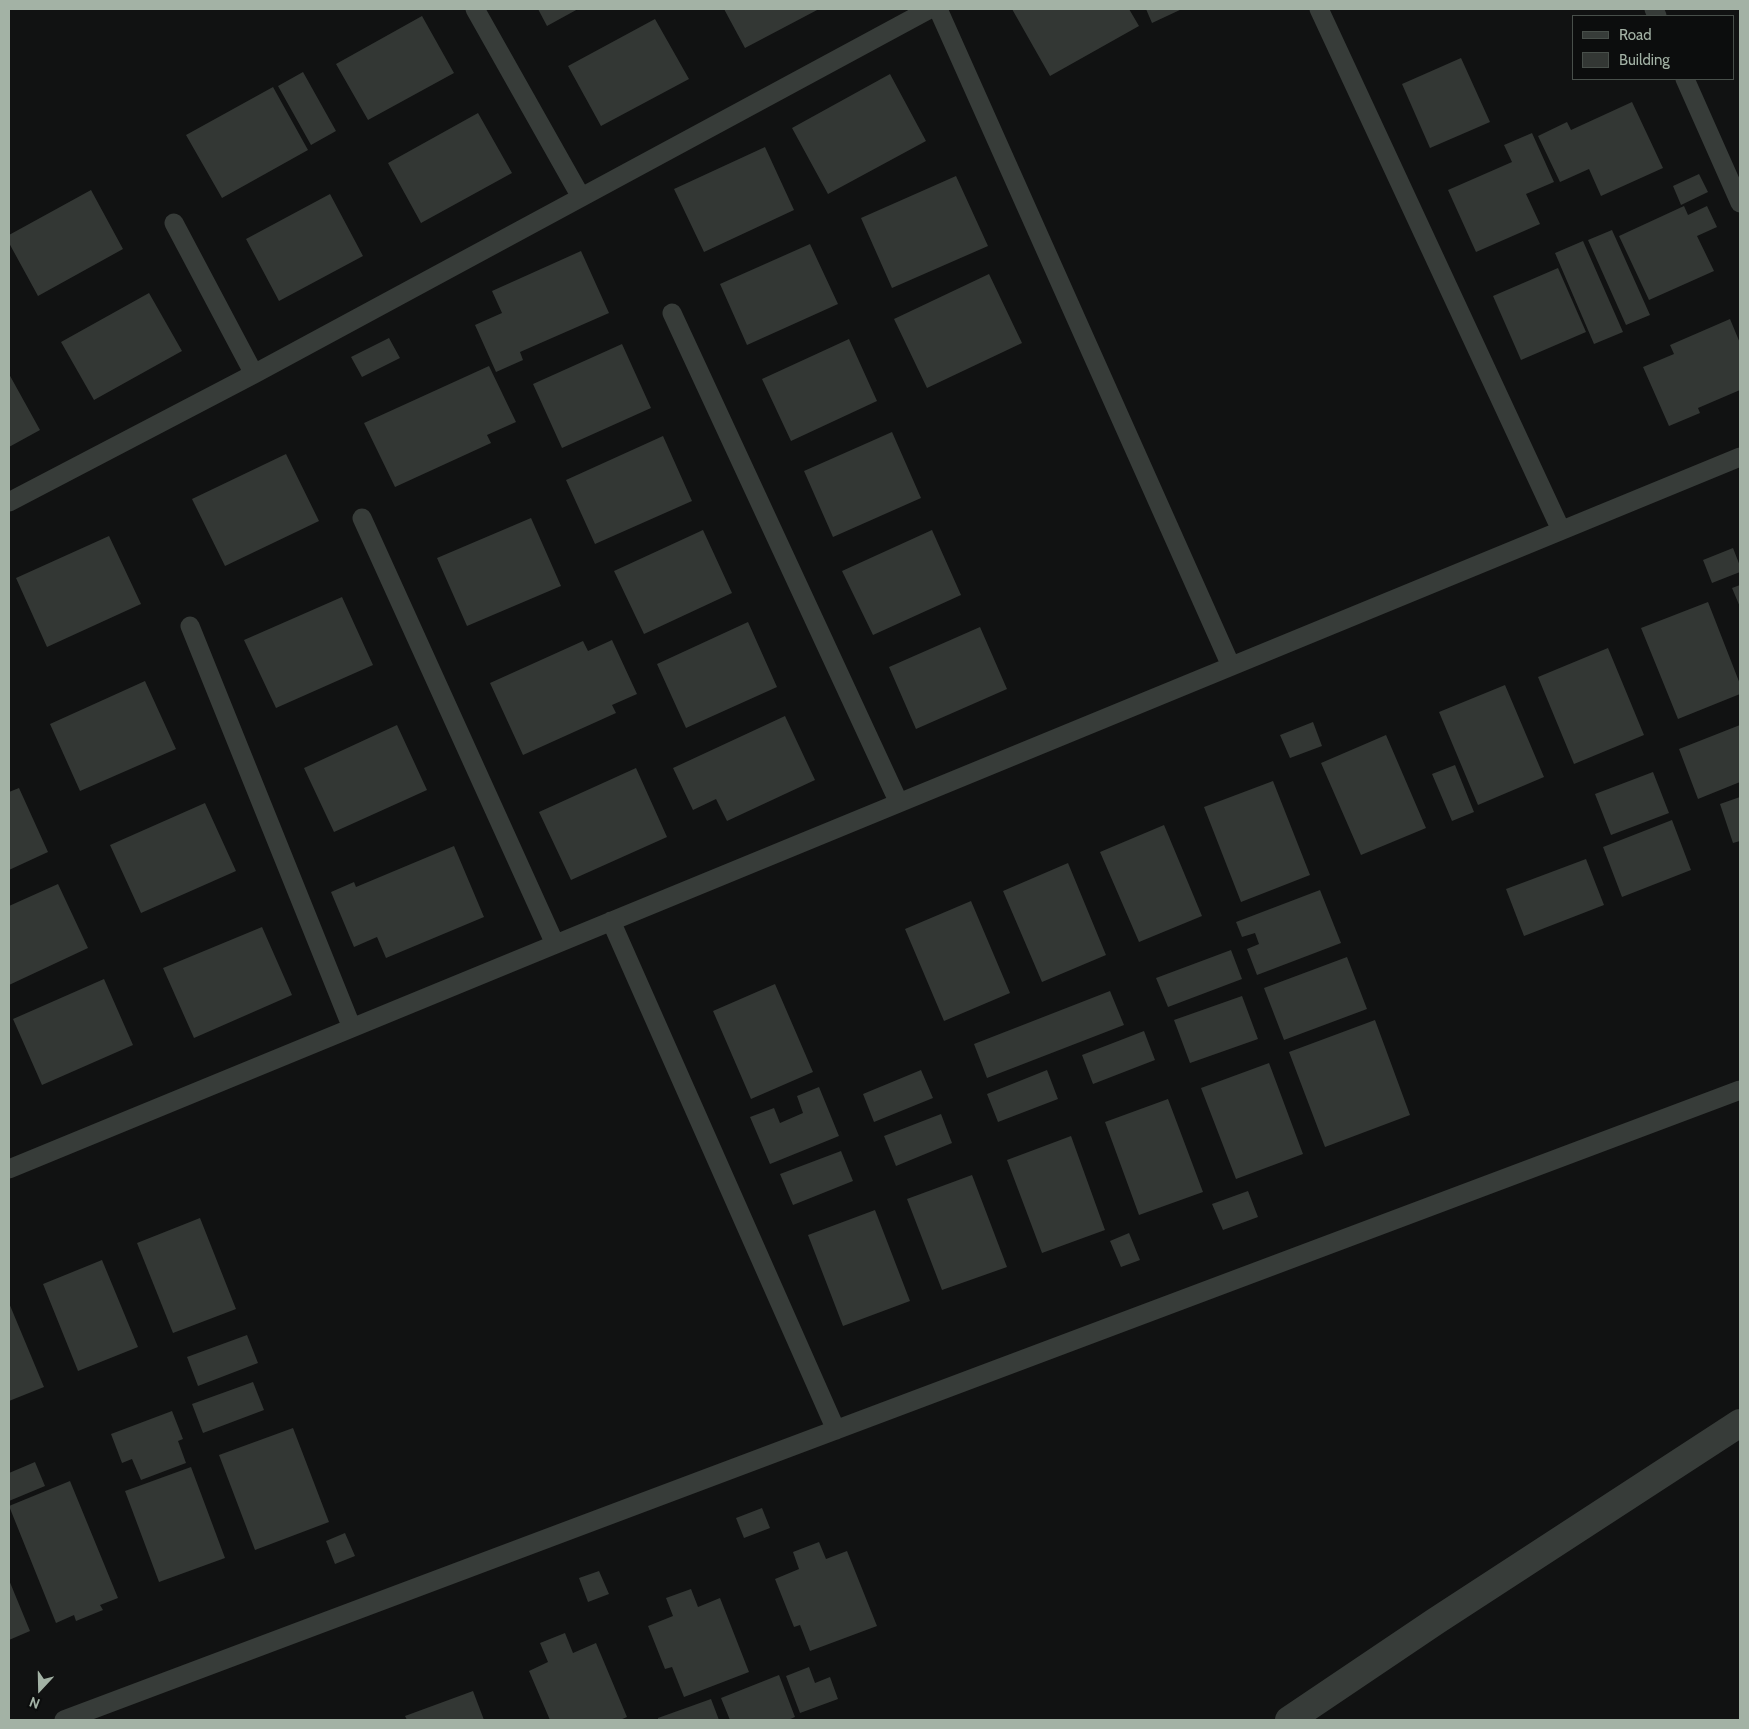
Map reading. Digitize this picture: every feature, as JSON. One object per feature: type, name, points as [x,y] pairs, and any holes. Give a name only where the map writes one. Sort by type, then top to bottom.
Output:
[{"type":"street","points":[[1289,1720],[1436,1620],[1740,1423]]},
{"type":"lane","points":[[475,9],[582,197]]},
{"type":"lane","points":[[9,502],[254,374],[582,197],[899,16],[930,9]]},
{"type":"lane","points":[[938,9],[1232,666]]},
{"type":"lane","points":[[1319,9],[1561,530]]},
{"type":"lane","points":[[1685,80],[1740,203]]},
{"type":"lane","points":[[174,223],[254,374]]},
{"type":"lane","points":[[672,313],[899,803]]},
{"type":"lane","points":[[10,1164],[352,1028],[1740,457]]},
{"type":"lane","points":[[362,518],[555,944]]},
{"type":"lane","points":[[190,626],[352,1028]]},
{"type":"lane","points":[[611,921],[836,1430]]},
{"type":"lane","points":[[64,1720],[1740,1090]]},
{"type":"building","points":[[538,9],[578,9],[547,26]]},
{"type":"building","points":[[724,9],[819,9],[745,48]]},
{"type":"building","points":[[1012,9],[1129,9],[1139,26],[1050,76]]},
{"type":"building","points":[[1146,9],[1182,9],[1152,23]]},
{"type":"building","points":[[422,16],[454,73],[368,120],[336,64]]},
{"type":"building","points":[[655,19],[689,79],[601,126],[568,66]]},
{"type":"building","points":[[1461,58],[1490,122],[1430,148],[1402,84]]},
{"type":"building","points":[[303,72],[336,131],[311,145],[278,86]]},
{"type":"building","points":[[890,74],[926,141],[828,194],[792,128]]},
{"type":"building","points":[[273,87],[308,150],[222,198],[186,135]]},
{"type":"building","points":[[1632,102],[1663,168],[1601,196],[1589,169],[1560,182],[1538,136],[1567,122],[1571,130]]},
{"type":"building","points":[[478,113],[512,173],[421,223],[388,163]]},
{"type":"building","points":[[1532,133],[1554,182],[1526,194],[1540,224],[1476,252],[1448,190],[1512,162],[1504,145]]},
{"type":"building","points":[[765,147],[794,210],[704,252],[674,189]]},
{"type":"building","points":[[1699,174],[1708,192],[1681,205],[1673,186]]},
{"type":"building","points":[[956,176],[988,246],[892,288],[861,218]]},
{"type":"building","points":[[91,190],[123,249],[38,296],[9,243],[9,235]]},
{"type":"building","points":[[330,194],[363,256],[279,301],[246,239]]},
{"type":"building","points":[[1684,206],[1688,215],[1707,206],[1717,227],[1697,236],[1714,271],[1649,300],[1619,236]]},
{"type":"building","points":[[1612,230],[1650,315],[1626,325],[1588,240]]},
{"type":"building","points":[[1583,241],[1623,332],[1594,344],[1555,253]]},
{"type":"building","points":[[810,244],[838,304],[747,345],[720,284]]},
{"type":"building","points":[[581,251],[609,313],[520,352],[523,360],[496,372],[475,325],[502,313],[492,291]]},
{"type":"building","points":[[1558,268],[1586,332],[1521,360],[1493,296]]},
{"type":"building","points":[[989,274],[1022,343],[927,388],[894,319]]},
{"type":"building","points":[[149,293],[182,351],[94,400],[61,342]]},
{"type":"building","points":[[1730,319],[1740,343],[1740,390],[1698,408],[1700,413],[1669,426],[1643,367],[1674,354],[1670,345]]},
{"type":"building","points":[[389,338],[400,358],[362,377],[351,357]]},
{"type":"building","points":[[849,339],[877,401],[791,441],[762,379]]},
{"type":"building","points":[[622,344],[651,408],[562,448],[533,384]]},
{"type":"building","points":[[489,366],[516,422],[487,435],[491,443],[395,487],[364,423]]},
{"type":"building","points":[[9,374],[40,430],[9,447]]},
{"type":"building","points":[[892,432],[921,498],[833,537],[804,471]]},
{"type":"building","points":[[663,436],[692,501],[595,544],[566,480]]},
{"type":"building","points":[[286,454],[319,521],[225,566],[192,499]]},
{"type":"building","points":[[531,518],[561,586],[467,626],[437,558]]},
{"type":"building","points":[[703,530],[732,593],[644,634],[614,571]]},
{"type":"building","points":[[932,530],[961,595],[873,635],[842,571]]},
{"type":"building","points":[[109,536],[141,604],[47,647],[16,578]]},
{"type":"building","points":[[1733,548],[1740,566],[1740,572],[1712,583],[1703,560]]},
{"type":"building","points":[[1740,585],[1740,607],[1732,588]]},
{"type":"building","points":[[342,597],[373,665],[276,708],[244,640]]},
{"type":"building","points":[[1708,602],[1740,684],[1740,694],[1678,719],[1641,628]]},
{"type":"building","points":[[748,622],[777,687],[686,728],[657,664]]},
{"type":"building","points":[[980,627],[1007,689],[916,729],[889,667]]},
{"type":"building","points":[[612,640],[637,694],[612,705],[616,713],[523,755],[490,683],[583,641],[588,651]]},
{"type":"building","points":[[1608,648],[1644,735],[1574,764],[1538,677]]},
{"type":"building","points":[[145,681],[176,749],[80,791],[50,724]]},
{"type":"building","points":[[1505,685],[1544,777],[1478,805],[1439,712]]},
{"type":"building","points":[[785,716],[815,780],[727,821],[716,799],[693,810],[673,768]]},
{"type":"building","points":[[1313,722],[1322,746],[1290,758],[1280,735]]},
{"type":"building","points":[[397,725],[427,790],[334,832],[304,768]]},
{"type":"building","points":[[1740,725],[1740,782],[1698,799],[1679,749]]},
{"type":"building","points":[[1386,735],[1426,828],[1361,855],[1321,763]]},
{"type":"building","points":[[1455,765],[1474,812],[1452,821],[1432,774]]},
{"type":"building","points":[[636,768],[667,837],[571,880],[539,812]]},
{"type":"building","points":[[1653,772],[1669,813],[1611,835],[1595,794]]},
{"type":"building","points":[[1273,781],[1310,875],[1241,902],[1204,807]]},
{"type":"building","points":[[19,788],[48,852],[9,870],[9,792]]},
{"type":"building","points":[[1740,797],[1740,841],[1733,843],[1720,804]]},
{"type":"building","points":[[205,803],[236,871],[141,913],[110,845]]},
{"type":"building","points":[[1672,820],[1691,870],[1622,897],[1603,847]]},
{"type":"building","points":[[1164,825],[1202,916],[1139,942],[1100,852]]},
{"type":"building","points":[[454,846],[484,917],[386,958],[377,937],[354,947],[331,892],[354,882],[356,887]]},
{"type":"building","points":[[1586,859],[1604,905],[1524,936],[1506,889]]},
{"type":"building","points":[[1068,863],[1106,955],[1042,982],[1003,891]]},
{"type":"building","points":[[58,884],[88,948],[9,985],[9,906]]},
{"type":"building","points":[[1320,890],[1341,943],[1257,975],[1247,949],[1259,944],[1255,933],[1242,937],[1236,922]]},
{"type":"building","points":[[971,901],[1010,993],[944,1021],[905,929]]},
{"type":"building","points":[[262,927],[292,995],[194,1038],[163,968]]},
{"type":"building","points":[[1231,950],[1242,979],[1168,1007],[1156,978]]},
{"type":"building","points":[[1347,957],[1367,1009],[1284,1040],[1264,988]]},
{"type":"building","points":[[104,979],[133,1045],[42,1085],[13,1019]]},
{"type":"building","points":[[775,984],[813,1072],[751,1099],[713,1011]]},
{"type":"building","points":[[1110,991],[1124,1025],[987,1078],[974,1044]]},
{"type":"building","points":[[1242,996],[1258,1039],[1190,1063],[1174,1020]]},
{"type":"building","points":[[1375,1020],[1410,1115],[1325,1147],[1289,1052]]},
{"type":"building","points":[[1144,1031],[1155,1060],[1093,1084],[1082,1055]]},
{"type":"building","points":[[1269,1063],[1303,1154],[1236,1179],[1201,1088]]},
{"type":"building","points":[[921,1070],[933,1098],[874,1122],[863,1094]]},
{"type":"building","points":[[1047,1070],[1058,1099],[998,1122],[987,1094]]},
{"type":"building","points":[[819,1087],[839,1136],[770,1164],[750,1117],[774,1108],[780,1123],[803,1113],[797,1096]]},
{"type":"building","points":[[1168,1099],[1203,1192],[1139,1215],[1105,1122]]},
{"type":"building","points":[[941,1114],[952,1143],[896,1166],[884,1136]]},
{"type":"building","points":[[1071,1136],[1105,1230],[1042,1253],[1007,1160]]},
{"type":"building","points":[[841,1151],[853,1181],[793,1205],[780,1174]]},
{"type":"building","points":[[972,1175],[1007,1267],[942,1290],[907,1199]]},
{"type":"building","points":[[1248,1191],[1258,1217],[1223,1230],[1212,1204]]},
{"type":"building","points":[[875,1210],[910,1301],[843,1326],[808,1235]]},
{"type":"building","points":[[200,1218],[236,1309],[173,1333],[137,1243]]},
{"type":"building","points":[[1129,1233],[1140,1260],[1121,1267],[1110,1241]]},
{"type":"building","points":[[102,1260],[138,1347],[78,1371],[43,1284]]},
{"type":"building","points":[[9,1303],[44,1387],[9,1401]]},
{"type":"building","points":[[247,1335],[258,1363],[198,1386],[187,1357]]},
{"type":"building","points":[[253,1382],[264,1410],[203,1433],[192,1404]]},
{"type":"building","points":[[172,1411],[183,1439],[178,1441],[186,1463],[141,1480],[132,1459],[122,1463],[111,1434]]},
{"type":"building","points":[[293,1428],[329,1522],[255,1550],[219,1455]]},
{"type":"building","points":[[35,1462],[45,1486],[9,1501],[9,1473]]},
{"type":"building","points":[[191,1467],[225,1558],[159,1582],[125,1491]]},
{"type":"building","points":[[70,1481],[118,1598],[100,1605],[103,1610],[76,1621],[74,1615],[56,1623],[9,1506]]},
{"type":"building","points":[[762,1508],[770,1528],[744,1538],[736,1518]]},
{"type":"building","points":[[345,1533],[355,1556],[335,1564],[326,1541]]},
{"type":"building","points":[[819,1542],[826,1559],[847,1551],[877,1626],[810,1651],[800,1625],[794,1627],[775,1579],[799,1569],[793,1552]]},
{"type":"building","points":[[599,1571],[609,1594],[588,1602],[579,1578]]},
{"type":"building","points":[[9,1580],[30,1631],[9,1640]]},
{"type":"building","points":[[691,1589],[698,1607],[720,1598],[749,1672],[684,1697],[672,1667],[665,1669],[648,1626],[673,1616],[666,1598]]},
{"type":"building","points":[[565,1633],[573,1653],[596,1643],[627,1717],[620,1720],[550,1720],[529,1671],[548,1662],[540,1643]]},
{"type":"building","points":[[809,1667],[815,1683],[830,1677],[838,1699],[800,1713],[786,1676]]},
{"type":"building","points":[[779,1675],[795,1717],[788,1720],[730,1720],[721,1698]]},
{"type":"building","points":[[473,1691],[484,1720],[407,1720],[405,1716]]},
{"type":"building","points":[[711,1699],[719,1720],[658,1720],[658,1718]]}]
